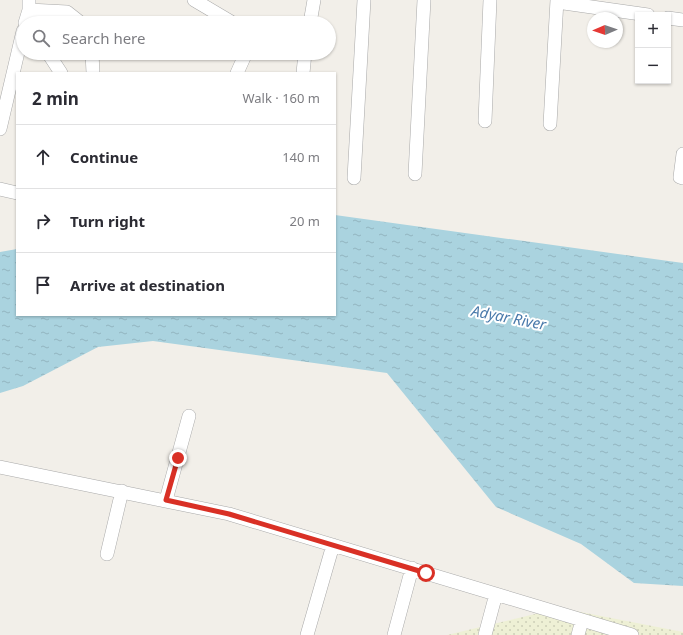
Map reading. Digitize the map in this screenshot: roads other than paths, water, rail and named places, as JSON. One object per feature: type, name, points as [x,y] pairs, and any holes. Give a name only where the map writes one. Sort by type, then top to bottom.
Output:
[{"type":"street","points":[[194,0],[221,16]]},
{"type":"street","points":[[311,16],[314,0]]},
{"type":"street","points":[[354,178],[364,0]]},
{"type":"street","points":[[415,174],[424,0]]},
{"type":"street","points":[[485,121],[490,0]]},
{"type":"street","points":[[550,124],[557,1],[635,13]]},
{"type":"street","points":[[40,16],[67,12],[72,16]]},
{"type":"street","points":[[671,18],[683,20]]},
{"type":"street","points":[[0,129],[17,60]]},
{"type":"street","points":[[53,60],[60,72]]},
{"type":"street","points":[[92,60],[93,72]]},
{"type":"street","points":[[237,72],[243,60]]},
{"type":"street","points":[[303,72],[304,60]]},
{"type":"street","points":[[683,154],[680,177],[683,178]]},
{"type":"street","points":[[0,189],[16,192]]},
{"type":"street","points":[[166,500],[189,416]]},
{"type":"street","points":[[0,467],[229,514],[632,635]]},
{"type":"street","points":[[107,554],[122,491]]},
{"type":"street","points":[[307,635],[333,545]]},
{"type":"street","points":[[394,635],[412,568]]},
{"type":"street","points":[[485,635],[496,594]]},
{"type":"street","points":[[578,635],[582,620]]},
{"type":"water","name":"Adyar River","points":[[336,215],[683,263],[683,586],[634,583],[581,544],[496,507],[387,373],[153,341],[98,347],[23,386],[0,393],[0,252],[16,249],[16,316],[336,316]]}]
